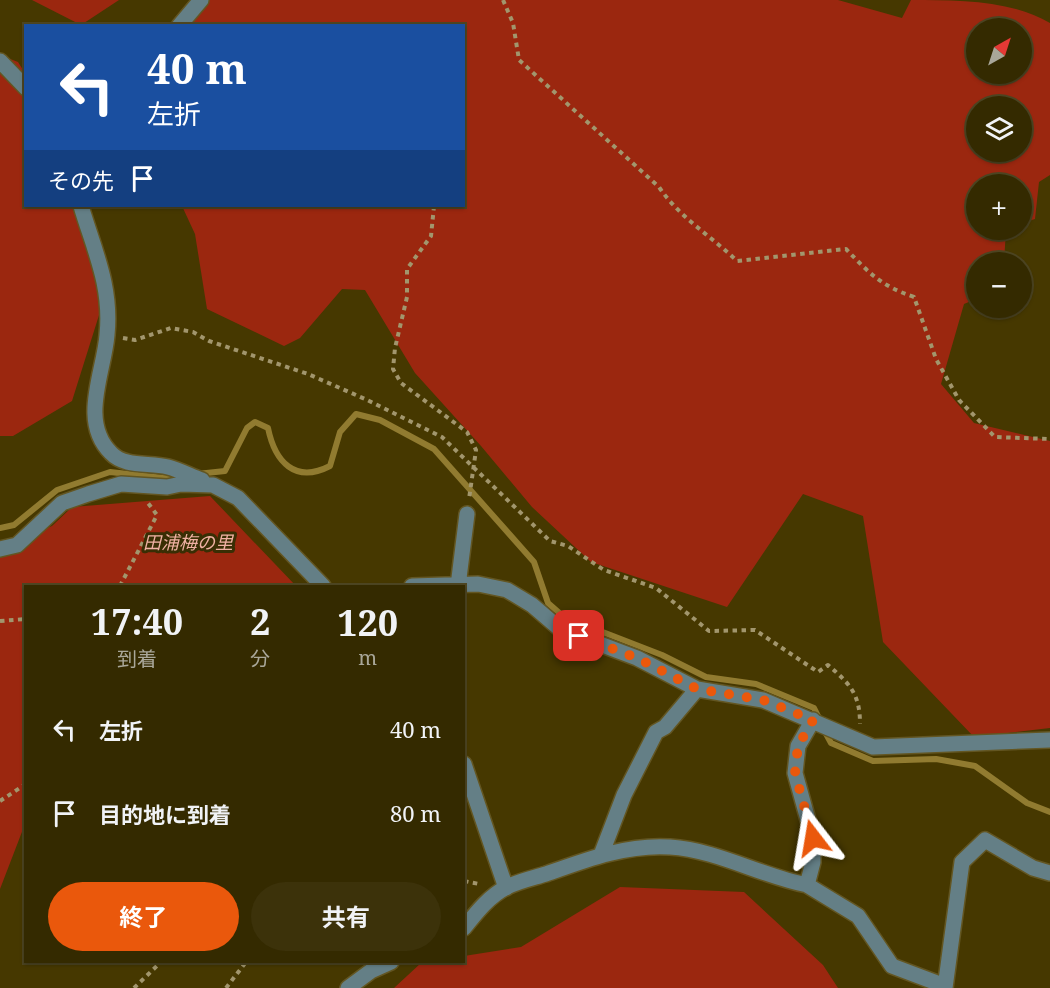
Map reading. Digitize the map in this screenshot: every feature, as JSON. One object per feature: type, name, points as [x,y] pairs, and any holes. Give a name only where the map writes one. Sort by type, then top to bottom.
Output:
[{"type":"street","points":[[181,24],[201,0]]},
{"type":"street","points":[[0,61],[24,86]]},
{"type":"street","points":[[81,207],[102,264],[107,337],[98,376],[95,413],[97,433],[112,454],[128,462],[167,467],[213,485],[238,498],[322,585]]},
{"type":"street","points":[[0,549],[17,545],[62,503],[121,484],[167,487],[182,484],[213,485]]},
{"type":"street","points":[[467,514],[458,585],[478,584],[507,590],[532,605],[560,629],[637,658],[697,689],[763,700],[873,747],[1050,740]]},
{"type":"street","points":[[601,855],[624,795],[656,732],[665,727],[697,689]]},
{"type":"street","points":[[807,885],[813,862],[813,838],[795,773],[798,746],[813,720]]},
{"type":"street","points":[[465,767],[506,888]]},
{"type":"street","points":[[465,927],[481,907],[506,888],[601,855],[670,847],[716,857],[781,880],[807,885],[858,916],[892,966],[945,987],[962,862],[985,840],[1034,868],[1050,873]]},
{"type":"street","points":[[348,988],[371,971],[389,963]]},
{"type":"path","points":[[503,0],[513,23],[519,60],[659,187],[674,208],[710,234],[737,261],[846,249],[876,280],[891,290],[914,297],[936,359],[959,400],[995,437],[1050,440]]},
{"type":"path","points":[[435,207],[431,236],[407,269],[407,297],[395,348],[393,369],[401,383],[467,432],[476,450],[467,514]]},
{"type":"path","points":[[107,337],[135,340],[171,328],[193,332],[209,341],[308,374],[442,437],[550,541],[568,546],[604,570],[656,588],[709,631],[755,630],[818,672],[828,665],[850,684],[860,708],[861,741]]},
{"type":"path","points":[[121,585],[157,515],[145,499]]},
{"type":"path","points":[[0,621],[24,619]]},
{"type":"path","points":[[0,801],[24,785]]},
{"type":"path","points":[[134,988],[160,963]]},
{"type":"path","points":[[225,988],[245,963]]},
{"type":"green space","points":[[32,0],[119,0],[79,24]]},
{"type":"green space","points":[[203,0],[838,0],[902,18],[911,0],[947,0],[1001,6],[1035,15],[1050,23],[1050,175],[1039,182],[1035,219],[1032,220],[1032,174],[966,174],[966,240],[1005,240],[1005,252],[966,252],[966,303],[941,384],[974,423],[1050,441],[1050,728],[974,737],[883,642],[863,516],[803,494],[727,607],[591,562],[532,507],[415,373],[365,290],[342,289],[300,338],[284,346],[207,309],[195,234],[182,207],[465,207],[465,24],[187,24]]},
{"type":"green space","points":[[0,55],[18,62],[24,71],[24,207],[86,207],[95,243],[100,312],[72,401],[13,436],[0,436]]},
{"type":"green space","name":"田浦梅の里","points":[[210,496],[295,585],[24,585],[24,827],[0,889],[0,547],[52,526],[72,507]]},
{"type":"green space","points":[[620,887],[744,892],[823,965],[838,988],[394,988],[421,963],[465,963],[465,956],[521,947]]},
{"type":"waterway","points":[[197,474],[225,471],[247,428],[255,422],[268,428],[281,460],[297,471],[307,472],[318,471],[330,466],[340,432],[356,414],[380,420],[434,449],[534,562],[548,603],[564,617],[662,655],[706,677],[756,684],[814,708],[819,718]]},
{"type":"waterway","points":[[0,528],[14,525],[57,490],[110,472],[164,478],[181,476]]},
{"type":"waterway","points":[[824,730],[831,743],[873,761],[936,759],[975,766],[1027,803],[1050,812]]},
{"type":"route","points":[[579,636],[637,658],[697,689],[763,700],[813,720],[798,746],[795,773],[813,838]]}]
